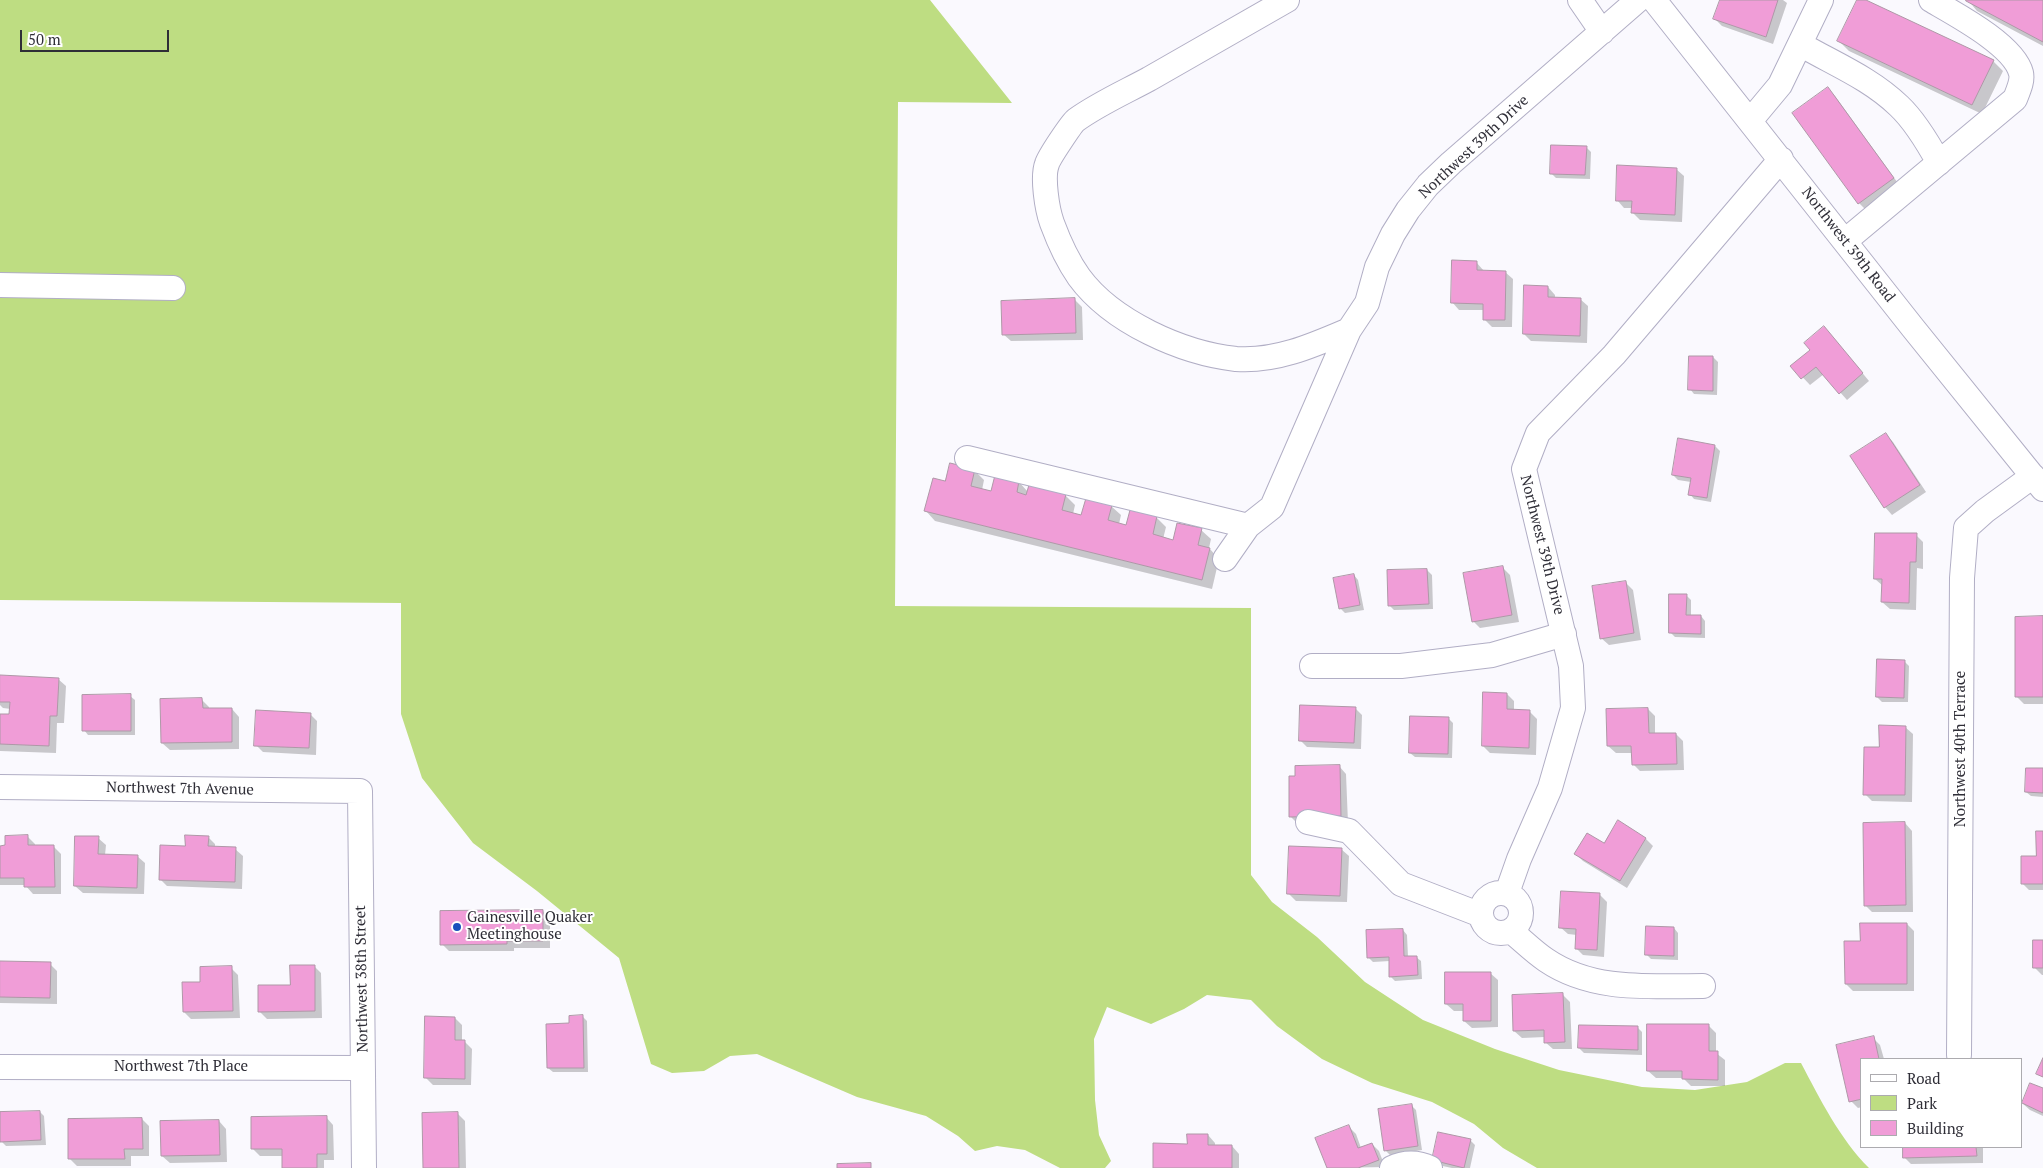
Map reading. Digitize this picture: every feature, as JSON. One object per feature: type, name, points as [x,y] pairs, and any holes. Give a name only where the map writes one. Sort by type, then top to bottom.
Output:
[{"type":"street","points":[[1287,0],[1075,121],[1046,164],[1046,190],[1049,214],[1061,248],[1080,278],[1102,300],[1134,324],[1155,336],[1184,348],[1237,359],[1272,357],[1311,347],[1349,330]]},
{"type":"street","points":[[1580,0],[1602,32]]},
{"type":"street","name":"Northwest 39th Drive","points":[[1225,559],[1248,526],[1272,507],[1349,330],[1367,303],[1378,267],[1393,234],[1408,210],[1428,185],[1638,0]]},
{"type":"street","name":"Northwest 39th Road","points":[[1654,0],[1913,328],[2038,482]]},
{"type":"street","points":[[1750,120],[1780,85],[1821,0]]},
{"type":"street","points":[[1845,241],[2015,99],[2020,86],[2021,73],[2012,54],[1963,18],[1931,0]]},
{"type":"street","points":[[1800,44],[1865,80],[1899,106],[1925,138],[1939,163]]},
{"type":"street","name":"Northwest 39th Drive","points":[[1507,893],[1519,859],[1550,788],[1572,708],[1571,666],[1524,469],[1538,433],[1614,355],[1780,159]]},
{"type":"street","points":[[0,285],[173,288]]},
{"type":"street","points":[[968,458],[1248,526]]},
{"type":"street","name":"Northwest 40th Terrace","points":[[1959,1055],[1962,597],[1966,528],[1985,511],[2038,482]]},
{"type":"street","points":[[1312,666],[1401,666],[1492,655],[1564,634]]},
{"type":"street","name":"Northwest 7th Avenue","points":[[0,787],[360,791]]},
{"type":"street","name":"Northwest 38th Street","points":[[360,791],[364,1168]]},
{"type":"street","points":[[1308,822],[1349,831],[1401,884],[1481,915]]},
{"type":"street","points":[[1507,893],[1519,903],[1522,911],[1521,919],[1517,926],[1511,930],[1503,933],[1495,932],[1483,922],[1481,907],[1491,895],[1507,893]]},
{"type":"street","points":[[1511,930],[1546,960],[1582,978],[1620,986],[1703,986]]},
{"type":"street","name":"Northwest 7th Place","points":[[0,1067],[362,1068]]},
{"type":"street","points":[[1392,1168],[1406,1163],[1417,1163],[1430,1168]]},
{"type":"green space","points":[[0,0],[930,0],[1012,103],[898,102],[895,606],[1251,608],[1251,875],[1272,902],[1317,937],[1365,982],[1423,1020],[1495,1049],[1559,1070],[1642,1087],[1695,1090],[1747,1082],[1785,1063],[1801,1063],[1840,1132],[1869,1168],[1537,1168],[1503,1148],[1474,1124],[1432,1102],[1372,1083],[1322,1059],[1277,1026],[1251,1000],[1207,995],[1184,1009],[1151,1024],[1107,1007],[1094,1039],[1095,1100],[1099,1135],[1111,1161],[1105,1168],[1060,1168],[1025,1150],[997,1146],[975,1151],[958,1136],[926,1116],[857,1097],[757,1054],[730,1056],[704,1071],[672,1073],[651,1064],[619,958],[537,891],[473,843],[422,778],[401,714],[401,603],[0,600]]},
{"type":"building","points":[[1720,0],[1778,0],[1766,37],[1713,19]]},
{"type":"building","points":[[1857,0],[1866,0],[1994,60],[1972,105],[1837,41]]},
{"type":"building","points":[[2043,0],[2043,42],[1966,1]]},
{"type":"building","points":[[1828,87],[1894,178],[1858,204],[1792,113]]},
{"type":"building","points":[[1551,145],[1587,146],[1585,175],[1550,174]]},
{"type":"building","points":[[1617,165],[1677,168],[1675,215],[1631,213],[1632,201],[1616,201]]},
{"type":"building","points":[[1452,260],[1477,261],[1477,270],[1506,271],[1505,320],[1483,320],[1483,304],[1451,303]]},
{"type":"building","points":[[1524,285],[1548,286],[1548,297],[1581,298],[1580,336],[1523,334]]},
{"type":"building","points":[[1075,298],[1076,333],[1002,335],[1001,301]]},
{"type":"building","points":[[1824,326],[1863,373],[1839,394],[1816,367],[1801,379],[1790,366],[1810,350],[1804,343]]},
{"type":"building","points":[[1689,356],[1713,356],[1713,391],[1688,390]]},
{"type":"building","points":[[1886,433],[1920,485],[1884,508],[1850,456]]},
{"type":"building","points":[[1678,438],[1715,445],[1707,498],[1688,495],[1691,478],[1672,475]]},
{"type":"building","points":[[950,463],[975,469],[971,486],[991,491],[995,475],[1019,481],[1017,492],[1026,495],[1029,485],[1066,494],[1062,510],[1081,515],[1086,498],[1112,505],[1108,520],[1126,525],[1130,510],[1157,516],[1153,534],[1173,540],[1177,523],[1202,528],[1198,545],[1210,548],[1202,580],[924,511],[933,478],[945,481]]},
{"type":"building","points":[[1875,533],[1917,533],[1916,562],[1910,562],[1909,603],[1881,602],[1882,579],[1874,579]]},
{"type":"building","points":[[1503,566],[1512,615],[1472,622],[1463,573]]},
{"type":"building","points":[[1427,569],[1429,604],[1388,606],[1387,570]]},
{"type":"building","points":[[1354,574],[1360,605],[1339,609],[1333,578]]},
{"type":"building","points":[[1626,581],[1634,633],[1600,639],[1592,586]]},
{"type":"building","points":[[1669,594],[1687,594],[1686,615],[1701,615],[1701,634],[1669,633]]},
{"type":"building","points":[[2043,616],[2043,697],[2015,697],[2015,617]]},
{"type":"building","points":[[1877,659],[1905,660],[1904,698],[1876,697]]},
{"type":"building","points":[[0,675],[59,678],[57,716],[50,716],[49,746],[0,744],[0,714],[9,714],[10,702],[0,702]]},
{"type":"building","points":[[1483,692],[1507,693],[1507,709],[1530,710],[1529,748],[1482,746]]},
{"type":"building","points":[[131,694],[131,731],[82,731],[82,695]]},
{"type":"building","points":[[202,698],[203,708],[232,708],[232,742],[161,743],[160,699]]},
{"type":"building","points":[[1300,705],[1356,707],[1354,743],[1299,741]]},
{"type":"building","points":[[1648,708],[1649,733],[1676,733],[1677,764],[1632,765],[1631,746],[1607,746],[1606,709]]},
{"type":"building","points":[[256,710],[311,713],[309,748],[254,746]]},
{"type":"building","points":[[1410,716],[1449,717],[1448,754],[1409,753]]},
{"type":"building","points":[[1879,725],[1906,726],[1905,795],[1863,795],[1864,747],[1879,747]]},
{"type":"building","points":[[1340,765],[1341,816],[1289,817],[1289,776],[1295,776],[1295,766]]},
{"type":"building","points":[[2026,768],[2043,768],[2043,793],[2025,792]]},
{"type":"building","points":[[1618,820],[1646,838],[1620,881],[1574,854],[1587,833],[1604,843]]},
{"type":"building","points":[[1905,822],[1906,905],[1864,906],[1863,823]]},
{"type":"building","points":[[2036,831],[2043,831],[2043,884],[2021,884],[2021,856],[2036,856]]},
{"type":"building","points":[[28,835],[28,845],[54,845],[55,887],[24,887],[24,878],[0,878],[0,846],[5,845],[5,836]]},
{"type":"building","points":[[185,835],[209,836],[208,846],[236,847],[235,882],[159,880],[160,845],[185,846]]},
{"type":"building","points":[[75,836],[99,836],[98,854],[138,855],[137,888],[74,886]]},
{"type":"building","points":[[1289,846],[1342,848],[1340,896],[1287,894]]},
{"type":"building","points":[[1561,891],[1600,893],[1597,950],[1575,949],[1576,929],[1559,928]]},
{"type":"building","points":[[543,910],[543,941],[507,941],[507,944],[440,945],[440,911]]},
{"type":"building","points":[[1860,923],[1907,923],[1907,984],[1845,984],[1844,941],[1860,941]]},
{"type":"building","points":[[1646,926],[1674,927],[1674,956],[1645,955]]},
{"type":"building","points":[[1403,929],[1404,956],[1417,956],[1418,975],[1389,977],[1389,957],[1367,958],[1366,930]]},
{"type":"building","points":[[2033,940],[2043,940],[2043,968],[2033,968]]},
{"type":"building","points":[[0,961],[51,962],[50,998],[0,997]]},
{"type":"building","points":[[290,965],[315,965],[315,1011],[258,1012],[258,985],[290,985]]},
{"type":"building","points":[[232,966],[233,1011],[183,1012],[182,982],[200,982],[200,967]]},
{"type":"building","points":[[1445,972],[1491,972],[1491,1021],[1463,1021],[1463,1004],[1445,1004]]},
{"type":"building","points":[[1563,993],[1565,1042],[1544,1043],[1544,1030],[1513,1031],[1512,995]]},
{"type":"building","points":[[583,1015],[584,1068],[547,1068],[546,1024],[569,1023],[569,1016]]},
{"type":"building","points":[[425,1016],[455,1017],[455,1040],[465,1040],[465,1079],[424,1078]]},
{"type":"building","points":[[1647,1024],[1709,1024],[1709,1051],[1718,1051],[1718,1080],[1682,1079],[1682,1071],[1647,1071]]},
{"type":"building","points":[[1579,1025],[1638,1026],[1638,1050],[1578,1048]]},
{"type":"building","points":[[1874,1036],[1879,1058],[1860,1058],[1860,1099],[1849,1102],[1836,1045]]},
{"type":"building","points":[[2043,1058],[2043,1077],[2036,1074]]},
{"type":"building","points":[[2030,1083],[2043,1088],[2043,1113],[2023,1103]]},
{"type":"building","points":[[1412,1104],[1418,1146],[1384,1151],[1378,1109]]},
{"type":"building","points":[[40,1111],[41,1140],[0,1142],[0,1112]]},
{"type":"building","points":[[458,1112],[459,1168],[423,1168],[422,1113]]},
{"type":"building","points":[[327,1116],[327,1154],[317,1154],[317,1168],[282,1168],[282,1149],[251,1149],[251,1117]]},
{"type":"building","points":[[142,1118],[143,1149],[124,1149],[125,1159],[68,1159],[68,1119]]},
{"type":"building","points":[[219,1120],[220,1155],[161,1156],[160,1121]]},
{"type":"building","points":[[1349,1125],[1358,1148],[1372,1143],[1379,1160],[1358,1168],[1327,1168],[1315,1138]]},
{"type":"building","points":[[1438,1132],[1471,1139],[1464,1168],[1432,1160]]},
{"type":"building","points":[[1187,1134],[1208,1134],[1208,1145],[1232,1145],[1232,1168],[1153,1168],[1153,1143],[1187,1144]]},
{"type":"building","points":[[1903,1148],[1976,1148],[1977,1156],[1903,1158]]},
{"type":"building","points":[[871,1163],[871,1168],[837,1168],[837,1164]]},
{"type":"place","name":"Gainesville Quaker Meetinghouse","points":[[457,927]]}]
